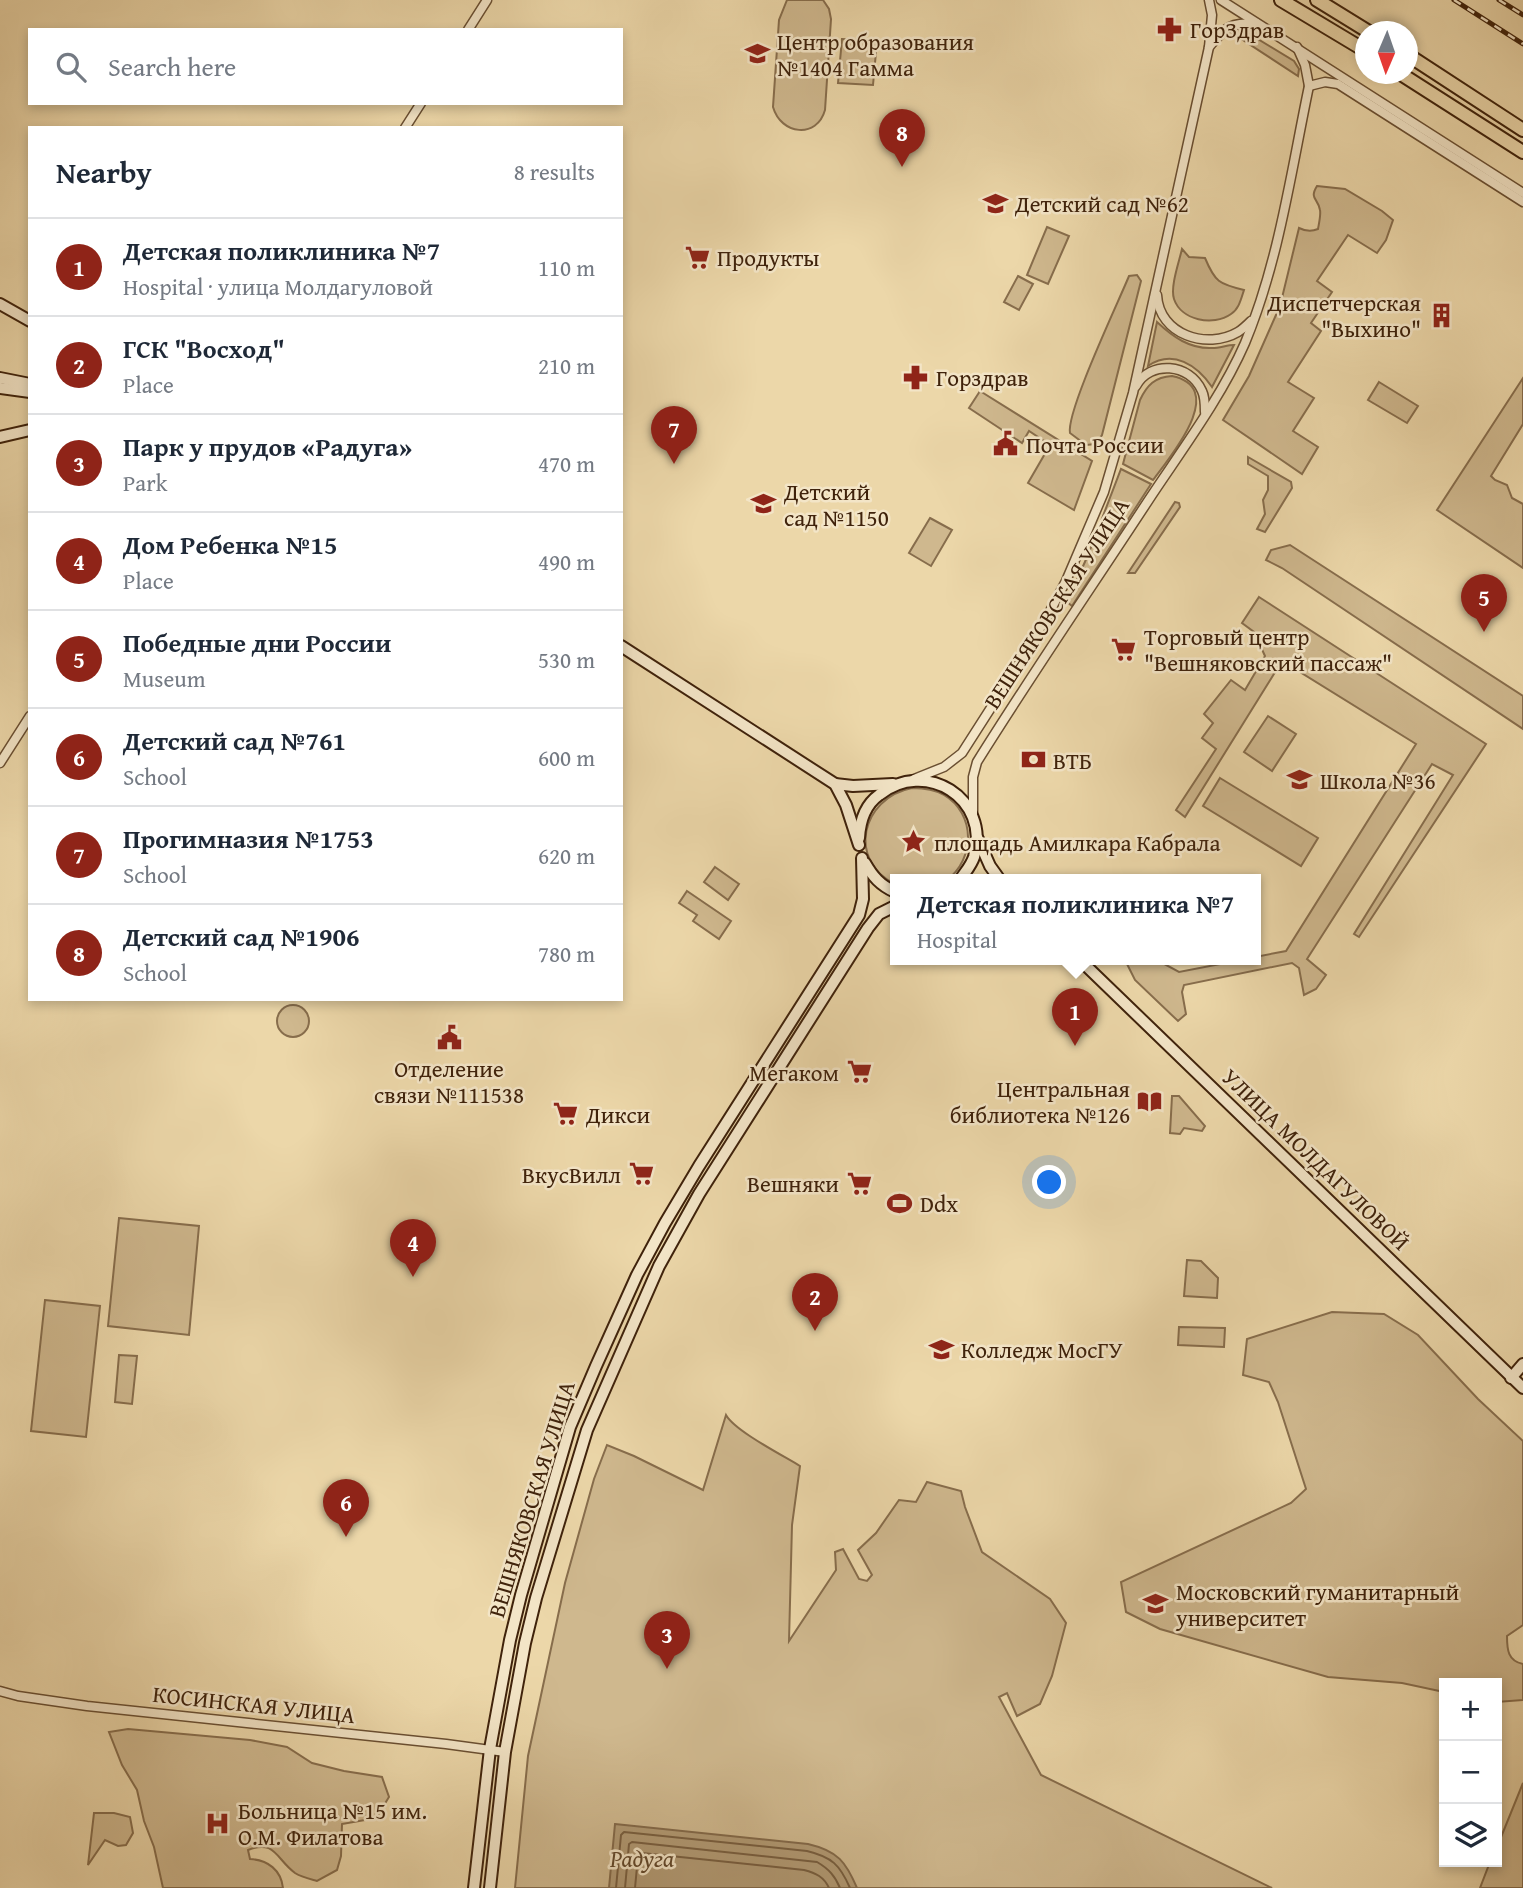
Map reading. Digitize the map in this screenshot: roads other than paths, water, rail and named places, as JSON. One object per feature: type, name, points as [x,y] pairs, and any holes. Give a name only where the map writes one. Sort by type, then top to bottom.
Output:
[{"type":"main road","points":[[1281,0],[1355,44]]},
{"type":"main road","points":[[1317,0],[1355,23]]},
{"type":"main road","points":[[1418,62],[1523,130]]},
{"type":"main road","points":[[1417,84],[1523,152]]},
{"type":"main road","points":[[0,304],[28,320]]},
{"type":"main road","points":[[0,378],[28,384]]},
{"type":"main road","points":[[0,388],[28,392]]},
{"type":"main road","points":[[0,437],[28,430]]},
{"type":"main road","points":[[623,647],[835,784],[853,786],[926,780],[944,786],[957,794],[967,807],[982,851],[996,874]]},
{"type":"main road","points":[[835,784],[846,805],[862,858],[873,877],[890,890]]},
{"type":"main road","points":[[859,845],[860,826],[865,811],[874,798],[895,784]]},
{"type":"main road","points":[[964,874],[974,856],[975,829]]},
{"type":"main road","name":"ВЕШНЯКОВСКАЯ УЛИЦА","points":[[474,1888],[499,1694],[521,1595],[570,1427],[637,1275],[670,1215],[859,915],[863,899],[862,858]]},
{"type":"main road","name":"ВЕШНЯКОВСКАЯ УЛИЦА","points":[[490,1888],[514,1697],[536,1598],[587,1430],[659,1266],[683,1223],[867,928],[879,914],[890,908]]},
{"type":"main road","name":"УЛИЦА МОЛДАГУЛОВОЙ","points":[[1085,965],[1523,1388]]},
{"type":"main road","points":[[1511,1378],[1523,1364]]},
{"type":"street","points":[[469,28],[487,0]]},
{"type":"street","name":"ВЕШНЯКОВСКАЯ УЛИЦА","points":[[1133,393],[1209,47],[1212,15],[1209,0]]},
{"type":"street","points":[[1221,0],[1523,193]]},
{"type":"street","points":[[1209,47],[1229,26],[1256,23]]},
{"type":"street","name":"ВЕШНЯКОВСКАЯ УЛИЦА","points":[[975,829],[972,792],[977,762],[1205,415],[1234,365],[1254,317],[1276,246],[1309,86],[1305,65],[1297,47]]},
{"type":"street","points":[[1309,86],[1325,82],[1338,84],[1523,202]]},
{"type":"street","points":[[406,126],[420,105]]},
{"type":"street","name":"ВЕШНЯКОВСКАЯ УЛИЦА","points":[[1160,272],[1157,299],[1160,311],[1166,322],[1177,331],[1209,339],[1240,331],[1254,317]]},
{"type":"street","name":"ВЕШНЯКОВСКАЯ УЛИЦА","points":[[908,780],[944,767],[962,753],[1049,613],[1066,581],[1104,492],[1137,382],[1146,373],[1156,369],[1184,371],[1196,379],[1203,392],[1205,415]]},
{"type":"street","points":[[0,763],[28,719]]},
{"type":"street","points":[[708,1152],[710,1162],[716,1163],[720,1160]]},
{"type":"street","points":[[670,1215],[681,1213],[684,1217],[683,1223]]},
{"type":"street","name":"КОСИНСКАЯ УЛИЦА","points":[[0,1691],[87,1706],[505,1752]]},
{"type":"street","points":[[499,1694],[500,1700],[505,1703],[511,1702],[514,1697]]},
{"type":"water","name":"Радуга","points":[[615,1824],[808,1844],[827,1850],[840,1859],[857,1888],[609,1888]]},
{"type":"railway","points":[[1454,0],[1523,44]]},
{"type":"railway","points":[[1499,0],[1523,15]]},
{"type":"place","name":"ГорЗдрав","points":[[1170,29]]},
{"type":"place","name":"Центр образования №1404 Гамма","points":[[757,54]]},
{"type":"place","name":"Детский сад №1906","points":[[902,167]]},
{"type":"place","name":"Детский сад №62","points":[[995,203]]},
{"type":"place","name":"Продукты","points":[[697,257]]},
{"type":"place","name":"Диспетчерская \"Выхино\"","points":[[1441,315]]},
{"type":"place","name":"Горздрав","points":[[916,377]]},
{"type":"place","name":"Почта России","points":[[1006,444]]},
{"type":"place","name":"Прогимназия №1753","points":[[674,464]]},
{"type":"place","name":"Детский сад №1150","points":[[764,504]]},
{"type":"place","name":"Победные дни России","points":[[1484,632]]},
{"type":"place","name":"Торговый центр \"Вешняковский пассаж\"","points":[[1124,649]]},
{"type":"place","name":"ВТБ","points":[[1033,760]]},
{"type":"place","name":"Школа №36","points":[[1300,780]]},
{"type":"place","name":"площадь Амилкара Кабрала","points":[[914,842]]},
{"type":"place","name":"Отделение связи №111538","points":[[449,1038]]},
{"type":"place","name":"Детская поликлиника №7","points":[[1075,1046]]},
{"type":"place","name":"Мегаком","points":[[859,1072]]},
{"type":"place","name":"Центральная библиотека №126","points":[[1150,1101]]},
{"type":"place","name":"Дикси","points":[[566,1114]]},
{"type":"place","name":"ВкусВилл","points":[[641,1174]]},
{"type":"place","name":"Вешняки","points":[[859,1183]]},
{"type":"place","name":"Ddx","points":[[900,1203]]},
{"type":"place","name":"Дом Ребенка №15","points":[[413,1277]]},
{"type":"place","name":"ГСК \"Восход\"","points":[[815,1331]]},
{"type":"place","name":"Колледж МосГУ","points":[[941,1349]]},
{"type":"place","name":"Детский сад №761","points":[[346,1537]]},
{"type":"place","name":"Московский гуманитарный университет","points":[[1156,1604]]},
{"type":"place","name":"Парк у прудов «Радуга»","points":[[667,1669]]},
{"type":"place","name":"Больница №15 им. О.М. Филатова","points":[[218,1823]]}]
